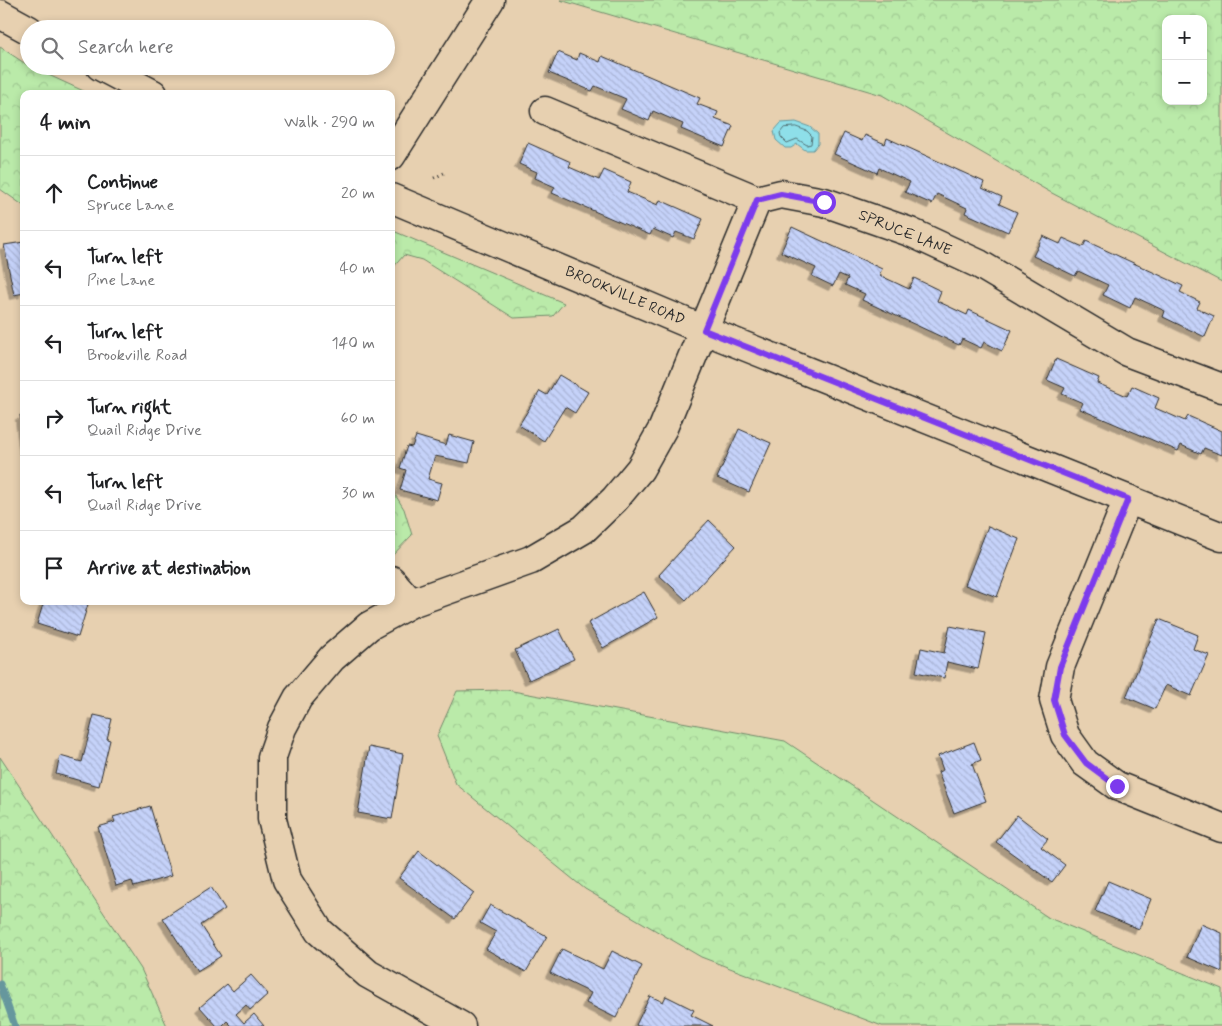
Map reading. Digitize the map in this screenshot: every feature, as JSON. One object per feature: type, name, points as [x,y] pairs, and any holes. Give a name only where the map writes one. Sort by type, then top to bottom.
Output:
[{"type":"street","points":[[395,150],[490,0]]},
{"type":"street","points":[[0,14],[20,25]]},
{"type":"street","points":[[117,75],[145,90]]},
{"type":"street","points":[[461,1026],[368,974],[318,931],[287,880],[272,819],[272,757],[282,728],[298,698],[332,658],[369,626],[411,603],[531,560],[584,529],[615,499],[640,469],[663,428],[757,200],[545,112]]},
{"type":"street","name":"SPRUCE LANE","points":[[757,200],[781,194],[824,202],[910,232],[979,264],[1127,352],[1222,388]]},
{"type":"street","name":"BROOKVILLE ROAD","points":[[395,200],[704,330],[1222,538]]},
{"type":"street","points":[[1128,499],[1060,667],[1054,700],[1065,735],[1086,763],[1117,786],[1222,828]]},
{"type":"street","points":[[395,585],[411,603]]},
{"type":"path","points":[[434,178],[444,173]]},
{"type":"green space","points":[[560,0],[1222,0],[1222,282],[1048,191],[882,95]]},
{"type":"green space","points":[[0,47],[20,60],[20,75],[49,75],[81,90],[20,90],[20,203],[0,189]]},
{"type":"green space","points":[[395,232],[564,303],[553,316],[514,318],[422,260],[404,255],[395,265]]},
{"type":"green space","points":[[395,494],[404,509],[412,535],[395,553]]},
{"type":"green space","points":[[507,690],[785,741],[1049,918],[1222,989],[1222,1026],[882,1026],[701,957],[585,889],[456,784],[437,736],[457,691]]},
{"type":"green space","points":[[0,757],[141,969],[167,1026],[0,1026]]},
{"type":"water","points":[[796,122],[810,127],[818,134],[818,144],[813,150],[805,150],[797,144],[791,148],[785,148],[776,140],[774,131],[781,123]]},
{"type":"building","points":[[558,52],[577,60],[579,53],[600,62],[602,56],[700,98],[697,104],[718,112],[715,119],[733,126],[724,147],[681,129],[683,124],[653,111],[649,121],[621,109],[626,99],[595,86],[592,91],[549,73]]},
{"type":"building","points":[[844,133],[862,141],[865,135],[885,144],[887,138],[984,182],[982,188],[1002,197],[999,204],[1017,212],[1008,232],[965,213],[967,208],[937,194],[932,204],[905,192],[910,182],[879,168],[877,173],[834,154]]},
{"type":"building","points":[[528,143],[571,162],[569,167],[599,180],[604,170],[631,182],[627,192],[658,205],[660,200],[703,219],[694,239],[676,232],[673,238],[653,229],[650,235],[552,193],[555,187],[535,178],[537,172],[519,164]]},
{"type":"building","points":[[792,227],[882,269],[879,275],[909,289],[914,278],[941,291],[937,301],[967,315],[969,310],[1012,330],[1002,351],[984,342],[981,348],[962,339],[959,345],[862,300],[865,294],[845,285],[848,278],[839,274],[833,286],[812,276],[816,268],[781,252]]},
{"type":"building","points":[[1043,236],[1060,244],[1063,238],[1083,247],[1086,241],[1183,286],[1180,292],[1200,302],[1197,308],[1214,316],[1205,337],[1163,317],[1165,311],[1135,297],[1130,308],[1103,295],[1108,285],[1078,271],[1075,276],[1033,256]]},
{"type":"building","points":[[20,243],[20,294],[14,295],[4,245]]},
{"type":"building","points":[[1056,359],[1099,378],[1097,383],[1127,396],[1132,386],[1159,398],[1155,408],[1185,421],[1188,416],[1222,431],[1222,455],[1204,448],[1201,454],[1181,445],[1178,451],[1080,409],[1083,403],[1062,394],[1065,388],[1047,380]]},
{"type":"building","points":[[559,375],[588,392],[575,413],[565,407],[544,441],[519,425],[540,391],[547,395]]},
{"type":"building","points":[[739,429],[771,443],[749,492],[717,478]]},
{"type":"building","points":[[449,435],[474,442],[469,463],[435,456],[428,479],[442,483],[437,500],[400,490],[406,470],[400,468],[407,446],[412,447],[416,436],[446,445]]},
{"type":"building","points":[[709,520],[736,546],[686,600],[659,575]]},
{"type":"building","points":[[988,526],[1019,539],[997,597],[965,585]]},
{"type":"building","points":[[644,592],[658,617],[603,648],[588,623]]},
{"type":"building","points":[[43,605],[88,605],[78,637],[37,624]]},
{"type":"building","points":[[1159,619],[1198,635],[1193,649],[1209,655],[1191,696],[1166,685],[1155,709],[1126,697]]},
{"type":"building","points":[[950,626],[986,633],[978,669],[947,662],[944,678],[916,672],[921,648],[944,653]]},
{"type":"building","points":[[559,629],[574,659],[529,680],[515,650]]},
{"type":"building","points":[[94,715],[112,719],[107,739],[110,740],[99,786],[56,774],[60,756],[82,762]]},
{"type":"building","points":[[974,742],[981,760],[972,764],[986,801],[954,813],[938,772],[943,770],[938,756]]},
{"type":"building","points":[[369,747],[403,754],[392,819],[358,813]]},
{"type":"building","points":[[150,806],[171,876],[134,887],[132,881],[116,886],[98,827],[115,822],[113,817]]},
{"type":"building","points":[[1017,815],[1048,839],[1041,847],[1065,865],[1052,882],[996,842]]},
{"type":"building","points":[[419,851],[474,893],[455,919],[399,878]]},
{"type":"building","points":[[1108,881],[1151,899],[1139,929],[1095,911]]},
{"type":"building","points":[[211,887],[225,909],[201,925],[221,956],[197,971],[163,918]]},
{"type":"building","points":[[490,905],[547,936],[526,972],[486,949],[496,932],[480,923]]},
{"type":"building","points":[[1201,924],[1222,933],[1222,972],[1187,957]]},
{"type":"building","points":[[562,949],[603,969],[612,951],[642,966],[616,1018],[586,1003],[591,993],[550,973]]},
{"type":"building","points":[[251,975],[268,994],[250,1010],[246,1005],[236,1014],[244,1023],[254,1014],[264,1026],[232,1026],[227,1021],[222,1026],[217,1026],[200,1007],[227,984],[233,991]]},
{"type":"building","points":[[650,996],[663,1002],[666,996],[694,1010],[691,1015],[713,1026],[638,1026],[636,1025]]},
{"type":"waterway","points":[[0,984],[15,1026]]},
{"type":"route","points":[[824,202],[781,194],[757,200],[704,330],[1128,499],[1060,667],[1054,700],[1065,735],[1086,763],[1117,786]]}]
